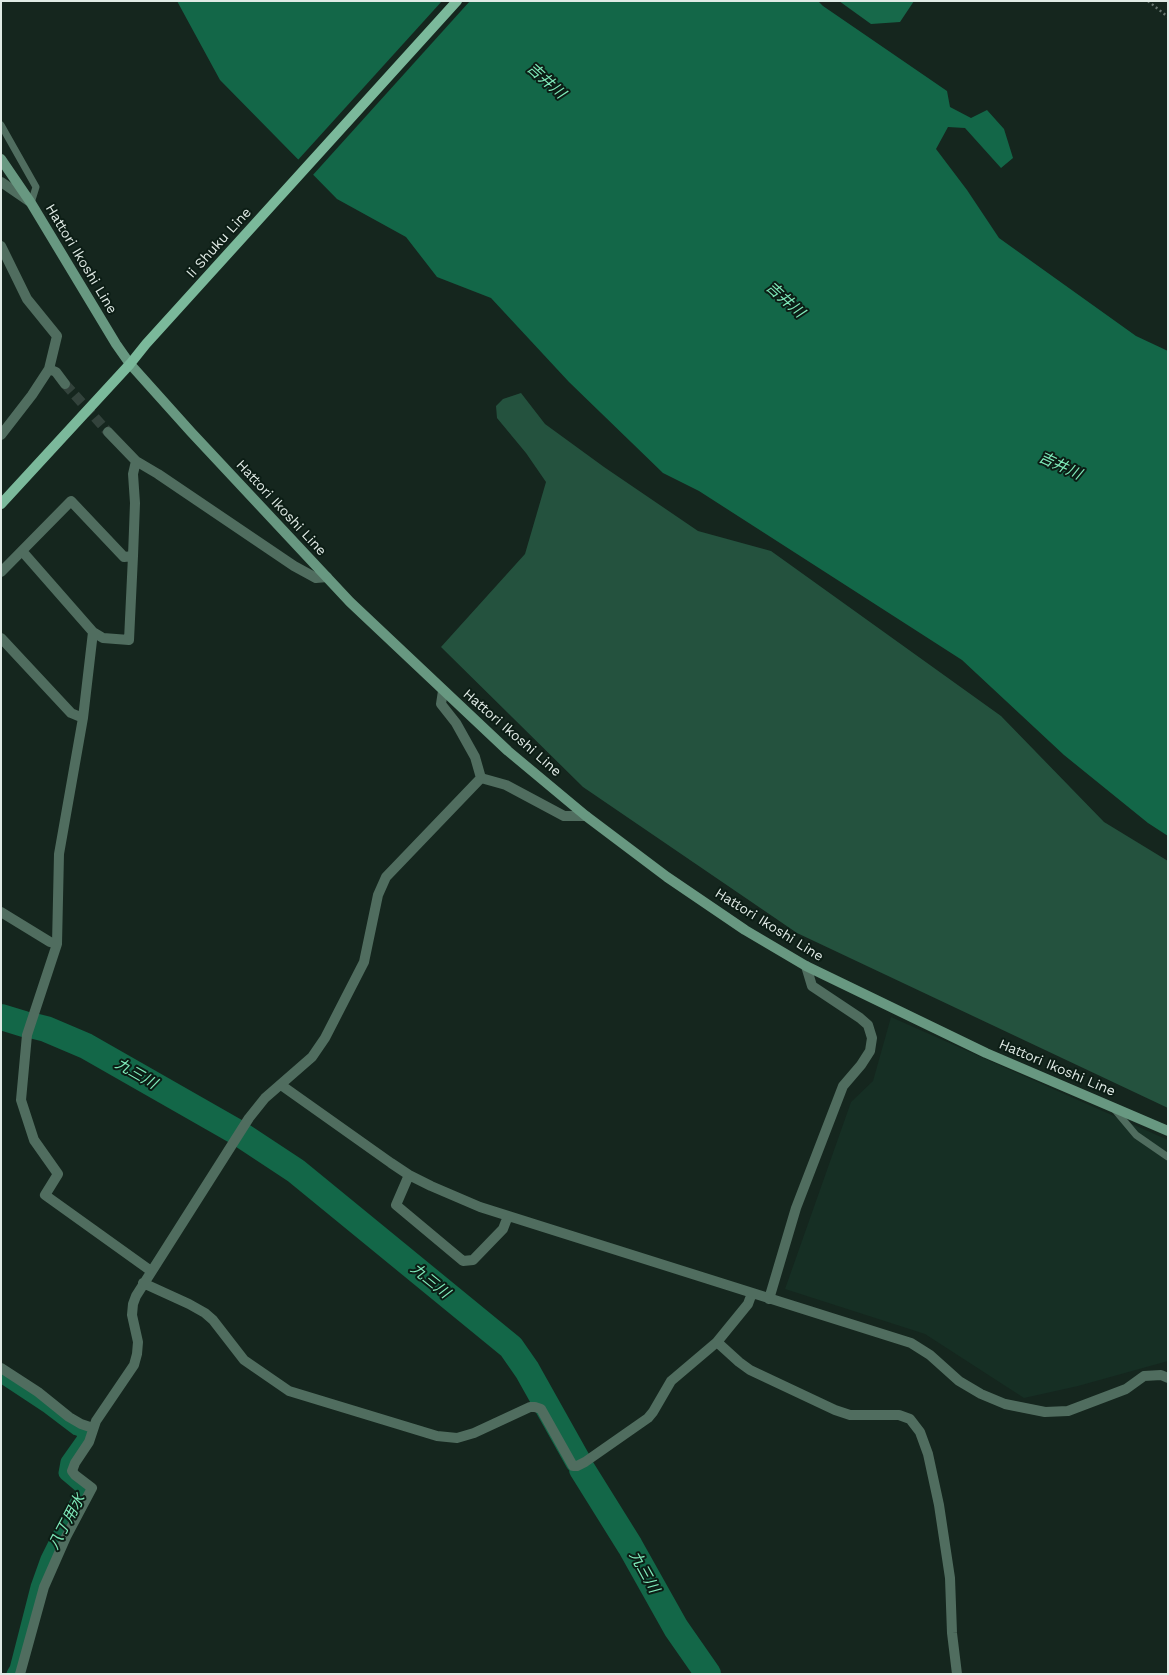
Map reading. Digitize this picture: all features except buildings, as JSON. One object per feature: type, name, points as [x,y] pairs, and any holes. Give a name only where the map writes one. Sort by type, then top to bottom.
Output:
[{"type":"main road","name":"Ii Shuku Line","points":[[1,504],[130,364],[146,344],[457,1]]},
{"type":"main road","name":"Hattori Ikoshi Line","points":[[1,159],[31,203],[116,344],[130,364],[191,432],[350,602],[508,751],[586,816],[687,890],[745,930],[806,966],[986,1053],[1168,1131]]},
{"type":"street","points":[[1,182],[31,203]]},
{"type":"street","points":[[1,246],[28,299],[57,336],[49,369],[32,395],[1,435]]},
{"type":"street","points":[[49,369],[56,372],[65,384]]},
{"type":"street","points":[[108,432],[136,461],[158,474],[294,566],[316,578],[327,577]]},
{"type":"street","points":[[22,551],[93,632],[103,638],[129,640],[135,503],[134,474],[136,461]]},
{"type":"street","points":[[1,572],[71,501],[124,557],[133,556]]},
{"type":"street","points":[[93,632],[83,718],[59,854],[57,944],[27,1035],[21,1100],[34,1140],[58,1174],[44,1195],[151,1271]]},
{"type":"street","points":[[1,638],[71,714],[83,718]]},
{"type":"street","points":[[443,691],[441,704],[456,723],[475,757],[481,778]]},
{"type":"street","points":[[481,778],[506,785],[564,816],[586,816]]},
{"type":"street","points":[[20,1674],[44,1587],[66,1537],[92,1488],[72,1471],[75,1463],[88,1442],[96,1421],[134,1365],[138,1342],[132,1315],[132,1304],[143,1283],[249,1118],[265,1098],[281,1086],[312,1058],[326,1038],[364,962],[378,895],[386,877],[481,778]]},
{"type":"street","points":[[1,912],[50,942],[57,944]]},
{"type":"street","points":[[769,1298],[796,1208],[843,1086],[861,1065],[870,1051],[872,1038],[868,1025],[860,1018],[812,986],[806,966]]},
{"type":"street","points":[[281,1086],[408,1175],[480,1207],[911,1343],[930,1355],[959,1381],[981,1394],[1005,1404],[1045,1412],[1068,1411],[1126,1389],[1144,1376],[1161,1375],[1168,1378]]},
{"type":"street","points":[[408,1175],[396,1205],[463,1261],[473,1260],[503,1229],[508,1216]]},
{"type":"street","points":[[143,1283],[189,1304],[213,1320],[244,1360],[289,1391],[437,1436],[457,1438],[474,1433],[530,1407],[535,1407],[541,1409],[573,1466],[577,1466],[585,1462],[648,1418],[671,1381],[717,1342],[748,1304],[752,1293]]},
{"type":"street","points":[[717,1342],[750,1370],[835,1410],[850,1415],[899,1415],[910,1418],[920,1432],[928,1454],[940,1505],[950,1578],[952,1633],[957,1674]]},
{"type":"street","points":[[1,1368],[38,1392],[69,1417],[81,1424],[93,1428]]},
{"type":"lane","points":[[1,125],[36,187],[31,203]]},
{"type":"lane","points":[[1114,1108],[1136,1135],[1168,1157]]},
{"type":"path","points":[[1148,1],[1168,17]]},
{"type":"shaded area","points":[[839,1],[914,1],[900,22],[871,24]]},
{"type":"shaded area","points":[[521,393],[545,424],[604,467],[698,531],[771,551],[1001,716],[1104,822],[1168,861],[1168,1108],[797,933],[583,787],[441,647],[525,554],[546,482],[526,453],[497,418],[496,406],[503,399]]},
{"type":"shaded area","points":[[891,1017],[1168,1140],[1168,1361],[1078,1386],[1024,1398],[925,1334],[785,1289],[851,1102],[873,1081]]},
{"type":"water","name":"吉井川","points":[[177,1],[818,1],[823,6],[947,91],[950,107],[971,118],[987,110],[1004,129],[1013,158],[1001,168],[965,128],[948,127],[936,149],[967,190],[999,238],[1136,336],[1168,351],[1168,836],[1148,823],[1064,755],[962,660],[699,491],[663,473],[569,382],[491,298],[437,277],[406,237],[337,199],[220,80]]},
{"type":"pier","points":[[442,1],[470,1],[312,176],[297,161]]},
{"type":"waterway","name":"九三川","points":[[1,1017],[24,1024]]},
{"type":"waterway","name":"九三川","points":[[34,1026],[46,1029],[86,1046],[235,1131]]},
{"type":"waterway","name":"九三川","points":[[243,1136],[296,1171],[511,1347],[527,1370],[578,1461]]},
{"type":"waterway","name":"八丁用水","points":[[1,1375],[48,1406],[77,1428],[83,1430],[85,1438],[68,1462],[66,1473],[85,1489],[48,1559],[38,1587],[17,1669],[14,1674]]},
{"type":"waterway","name":"九三川","points":[[582,1469],[630,1546],[676,1628],[708,1674]]},
{"type":"tunnel","points":[[65,384],[108,432]]}]
